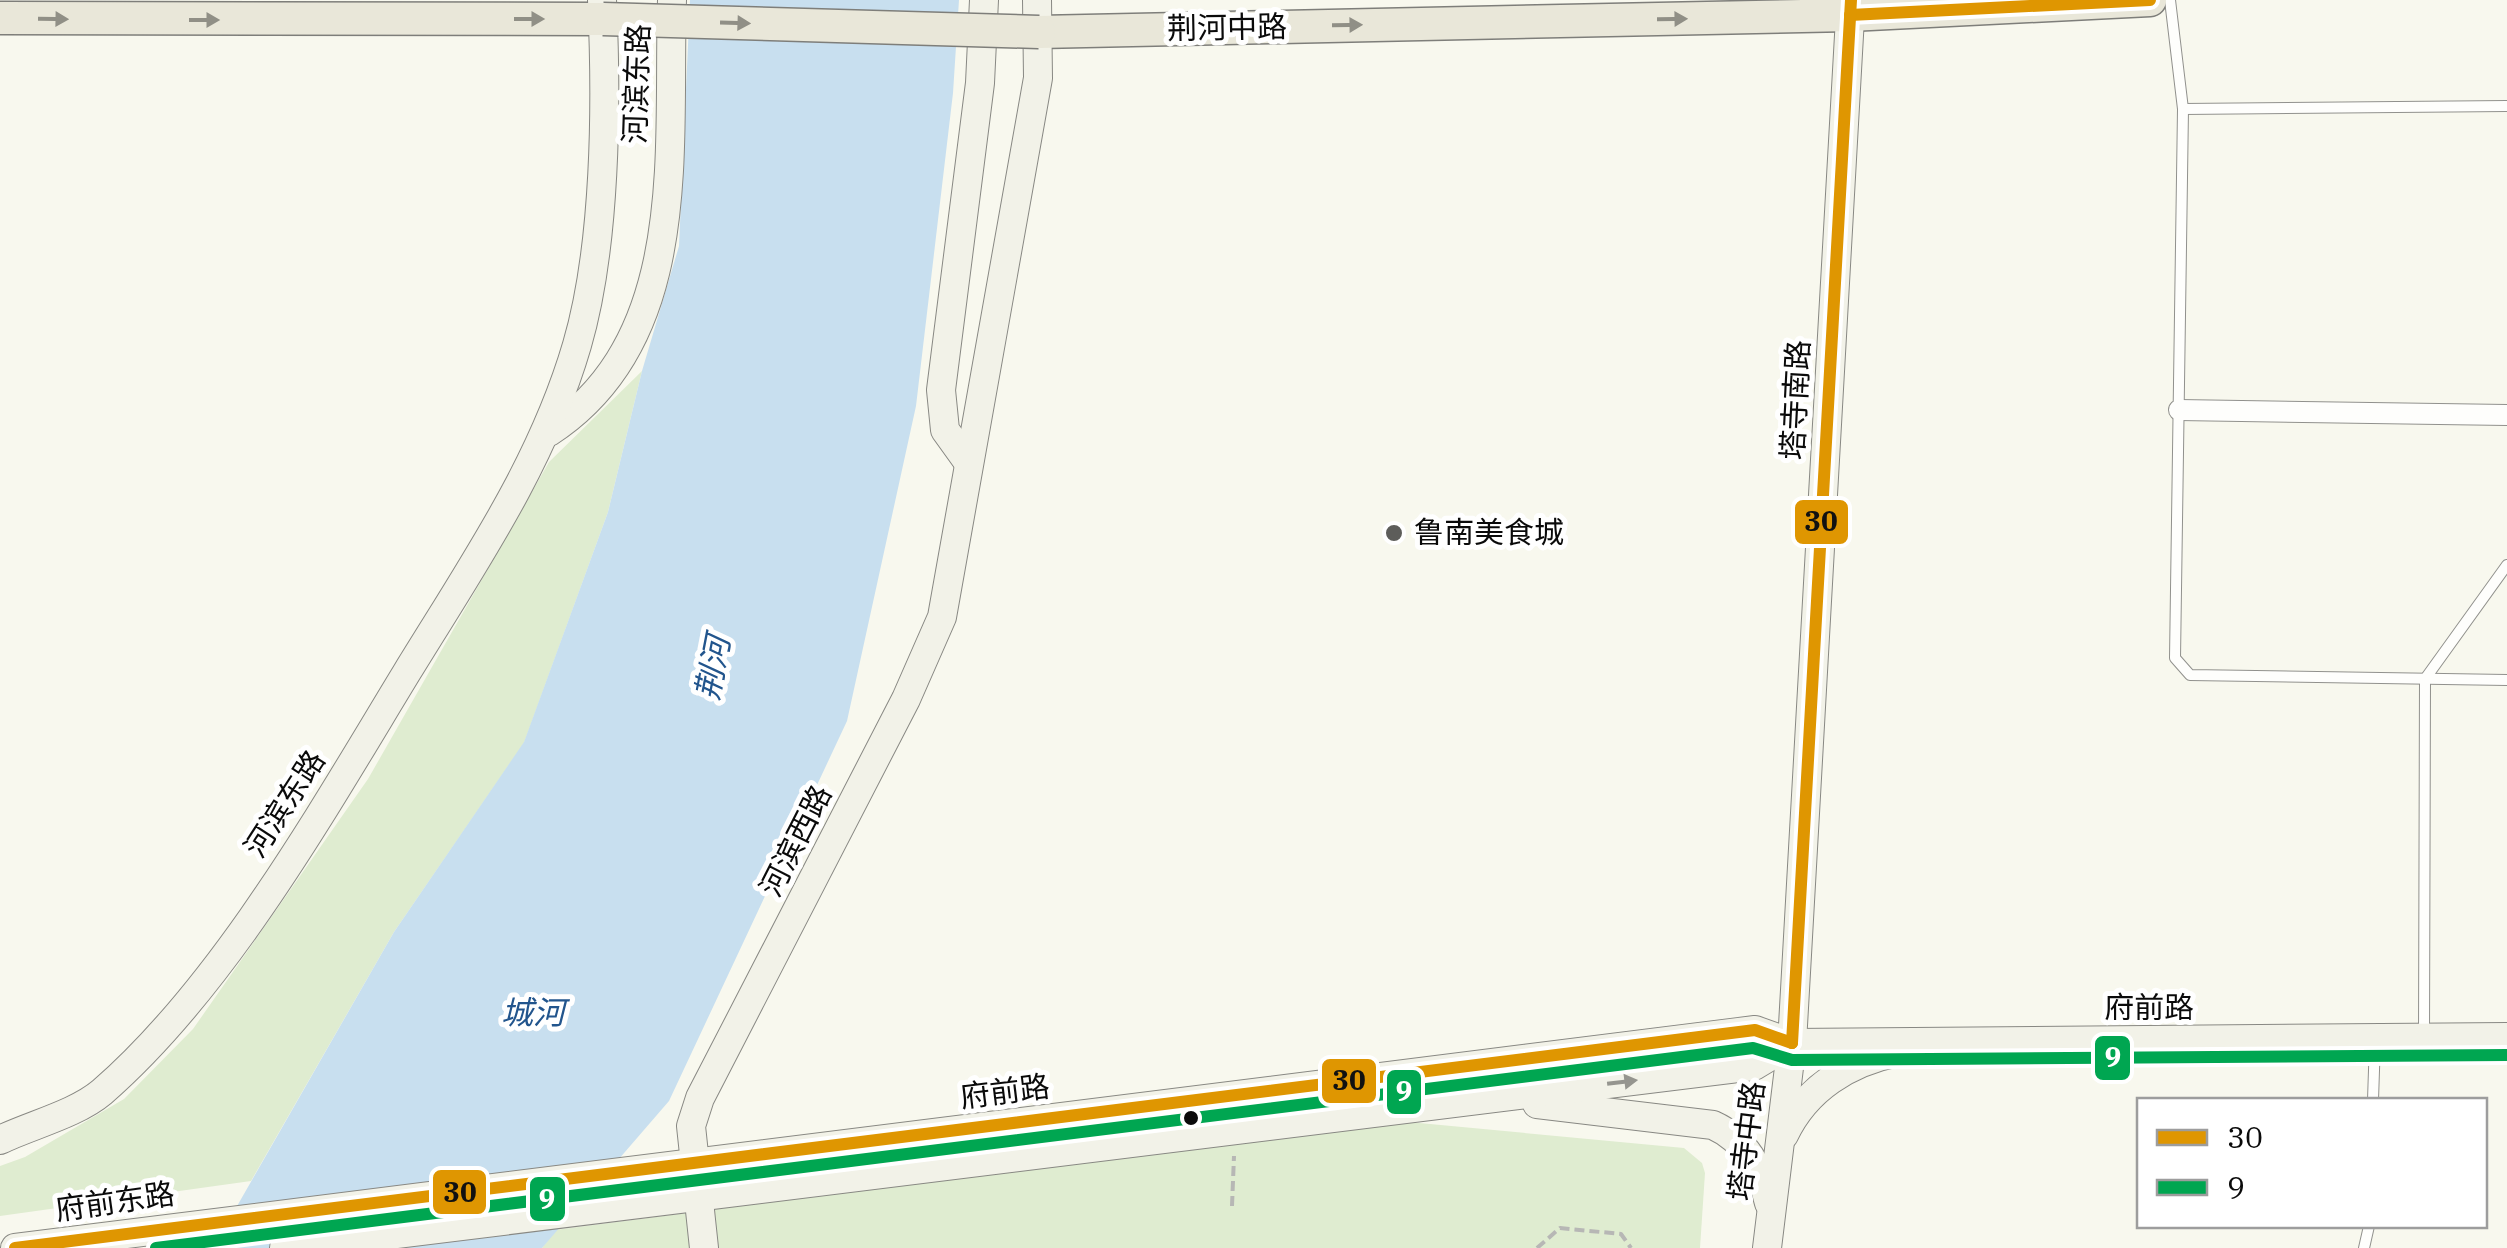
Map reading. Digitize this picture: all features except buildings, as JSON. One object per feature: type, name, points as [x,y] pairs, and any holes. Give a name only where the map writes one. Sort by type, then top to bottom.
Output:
[{"type":"main road","name":"河滨东路","points":[[548,432],[573,416],[621,360],[644,314],[661,261],[672,0]]},
{"type":"main road","points":[[968,462],[945,430],[940,390],[980,84],[984,0]]},
{"type":"main road","name":"荆河中路","points":[[0,18],[602,10],[1038,16],[1850,8],[2150,0]]},
{"type":"main road","name":"塔寺南路","points":[[1792,1042],[1850,8]]},
{"type":"main road","name":"河滨东路","points":[[0,1140],[99,1095],[208,980],[357,754],[522,484],[548,432],[578,343],[598,252],[602,10]]},
{"type":"main road","name":"河滨西路","points":[[704,1248],[691,1126],[700,1098],[906,699],[942,617],[1038,78],[1038,16]]},
{"type":"main road","name":"府前路","points":[[224,1220],[1755,1030],[1792,1042],[2507,1037]]},
{"type":"main road","name":"府前路","points":[[284,1248],[1754,1066],[1792,1042]]},
{"type":"main road","name":"塔寺中路","points":[[1767,1248],[1792,1042]]},
{"type":"main road","points":[[1778,1156],[1798,1111],[1840,1072],[1888,1054],[1942,1042]]},
{"type":"main road","points":[[1491,1098],[1713,1125],[1746,1149],[1758,1168],[1772,1214]]},
{"type":"main road","name":"府前东路","points":[[15,1248],[224,1220]]},
{"type":"street","points":[[2178,410],[2507,414]]},
{"type":"lane","points":[[2170,0],[2183,110],[2175,658],[2190,675],[2507,680]]},
{"type":"lane","points":[[2183,110],[2507,106]]},
{"type":"lane","points":[[2424,1038],[2424,679],[2507,565]]},
{"type":"lane","points":[[2373,1098],[2376,1039]]},
{"type":"path","points":[[1232,1206],[1235,1142],[1250,1128]]},
{"type":"path","points":[[1536,1248],[1560,1228],[1621,1234],[1630,1248]]},
{"type":"green space","points":[[642,371],[608,512],[524,743],[394,932],[251,1181],[0,1216],[0,1166],[25,1157],[124,1099],[193,1029],[368,779],[549,462]]},
{"type":"green space","points":[[1398,1121],[1684,1148],[1702,1163],[1705,1173],[1700,1248],[542,1248],[555,1230]]},
{"type":"water","name":"城河","points":[[690,0],[959,0],[953,93],[916,406],[847,721],[669,1101],[542,1248],[213,1248],[394,932],[524,742],[608,512],[642,371],[679,246]]},
{"type":"transit line","name":"30","points":[[1792,1043],[1851,0]]},
{"type":"transit line","name":"30","points":[[1850,15],[2150,0]]},
{"type":"transit line","name":"30","points":[[15,1248],[1755,1030],[1792,1043]]},
{"type":"transit line","name":"9","points":[[156,1248],[1753,1048],[1792,1060],[2507,1055]]},
{"type":"place","name":"鲁南美食城","points":[[1394,533]]},
{"type":"water label","name":"荆河","points":[[713,668]]}]
